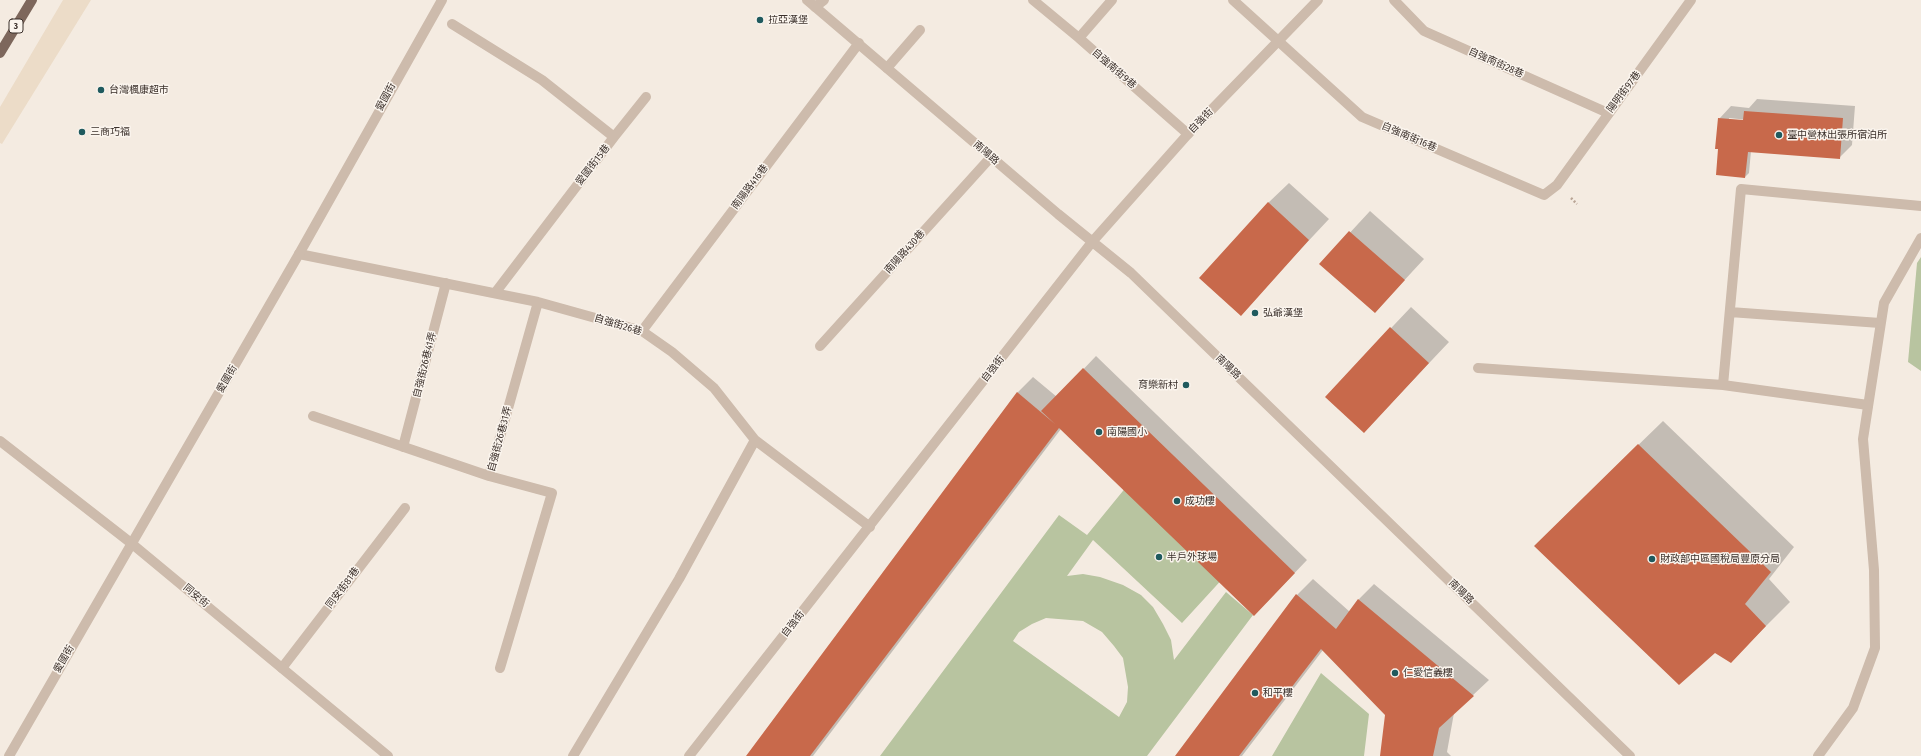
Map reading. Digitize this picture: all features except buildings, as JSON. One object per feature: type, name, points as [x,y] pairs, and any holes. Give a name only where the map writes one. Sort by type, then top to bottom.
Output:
[{"type":"main road","name":"3","points":[[0,52],[32,0]]},
{"type":"street","name":"愛國街","points":[[8,756],[299,254],[442,0]]},
{"type":"street","name":"南陽路","points":[[807,0],[991,157],[1137,278],[1630,756]]},
{"type":"street","points":[[815,7],[824,0]]},
{"type":"street","name":"自強南街9巷","points":[[1033,0],[1188,134]]},
{"type":"street","points":[[1078,38],[1112,0]]},
{"type":"street","points":[[1233,0],[1279,41]]},
{"type":"street","name":"自強街","points":[[689,756],[1092,242],[1188,134],[1318,0]]},
{"type":"street","name":"自強南街28巷","points":[[1394,0],[1424,31],[1608,113]]},
{"type":"street","name":"陽明街97巷","points":[[1557,185],[1691,0]]},
{"type":"street","name":"愛國街15巷","points":[[452,24],[542,80],[614,137],[495,293]]},
{"type":"street","points":[[887,68],[920,30]]},
{"type":"street","name":"自強南街16巷","points":[[1279,41],[1362,117],[1544,195],[1557,185]]},
{"type":"street","name":"南陽路416巷","points":[[642,331],[859,43]]},
{"type":"street","points":[[614,137],[646,97]]},
{"type":"street","name":"南陽路430巷","points":[[820,346],[991,157]]},
{"type":"street","points":[[1724,385],[1741,189],[1921,206]]},
{"type":"street","points":[[1818,756],[1853,708],[1875,648],[1874,570],[1863,439],[1884,303],[1921,238]]},
{"type":"street","name":"自強街26巷","points":[[299,254],[538,302],[642,331],[672,352],[714,388],[755,440],[870,527]]},
{"type":"street","name":"自強街26巷41弄","points":[[403,447],[446,283]]},
{"type":"street","name":"自強街26巷31弄","points":[[500,668],[552,493],[489,476],[538,302]]},
{"type":"street","points":[[1730,312],[1880,323]]},
{"type":"street","points":[[1478,368],[1724,385],[1868,405]]},
{"type":"street","points":[[313,416],[489,476]]},
{"type":"street","points":[[573,756],[679,579],[755,440]]},
{"type":"street","name":"同安街","points":[[0,441],[131,543],[388,756]]},
{"type":"street","name":"同安街81巷","points":[[282,668],[405,508]]},
{"type":"green space","points":[[1921,257],[1921,371],[1908,362],[1917,263]]},
{"type":"green space","points":[[1127,486],[1226,575],[1182,623],[1093,540],[1067,576],[1083,574],[1100,577],[1123,585],[1141,595],[1153,607],[1163,624],[1171,640],[1174,660],[1226,592],[1253,615],[1147,756],[880,756],[1059,515],[1087,535]],"holes":[[[1046,618],[1083,621],[1102,632],[1123,658],[1128,687],[1127,702],[1119,717],[1013,641],[1019,632]]]},
{"type":"green space","points":[[1321,673],[1369,714],[1364,756],[1272,756]]},
{"type":"shaded area","points":[[63,0],[91,0],[2,144],[0,143],[0,107]]},
{"type":"place","name":"拉亞漢堡","points":[[760,20]]},
{"type":"place","name":"台灣楓康超市","points":[[101,90]]},
{"type":"place","name":"三商巧福","points":[[82,132]]},
{"type":"place","name":"臺中營林出張所宿泊所","points":[[1779,135]]},
{"type":"place","name":"弘爺漢堡","points":[[1255,313]]},
{"type":"place","name":"育樂新村","points":[[1186,385]]},
{"type":"place","name":"南陽國小","points":[[1099,432]]},
{"type":"place","name":"成功樓","points":[[1177,501]]},
{"type":"place","name":"半戶外球場","points":[[1159,557]]},
{"type":"place","name":"財政部中區國稅局豐原分局","points":[[1652,559]]},
{"type":"place","name":"仁愛信義樓","points":[[1395,673]]},
{"type":"place","name":"和平樓","points":[[1255,693]]}]
